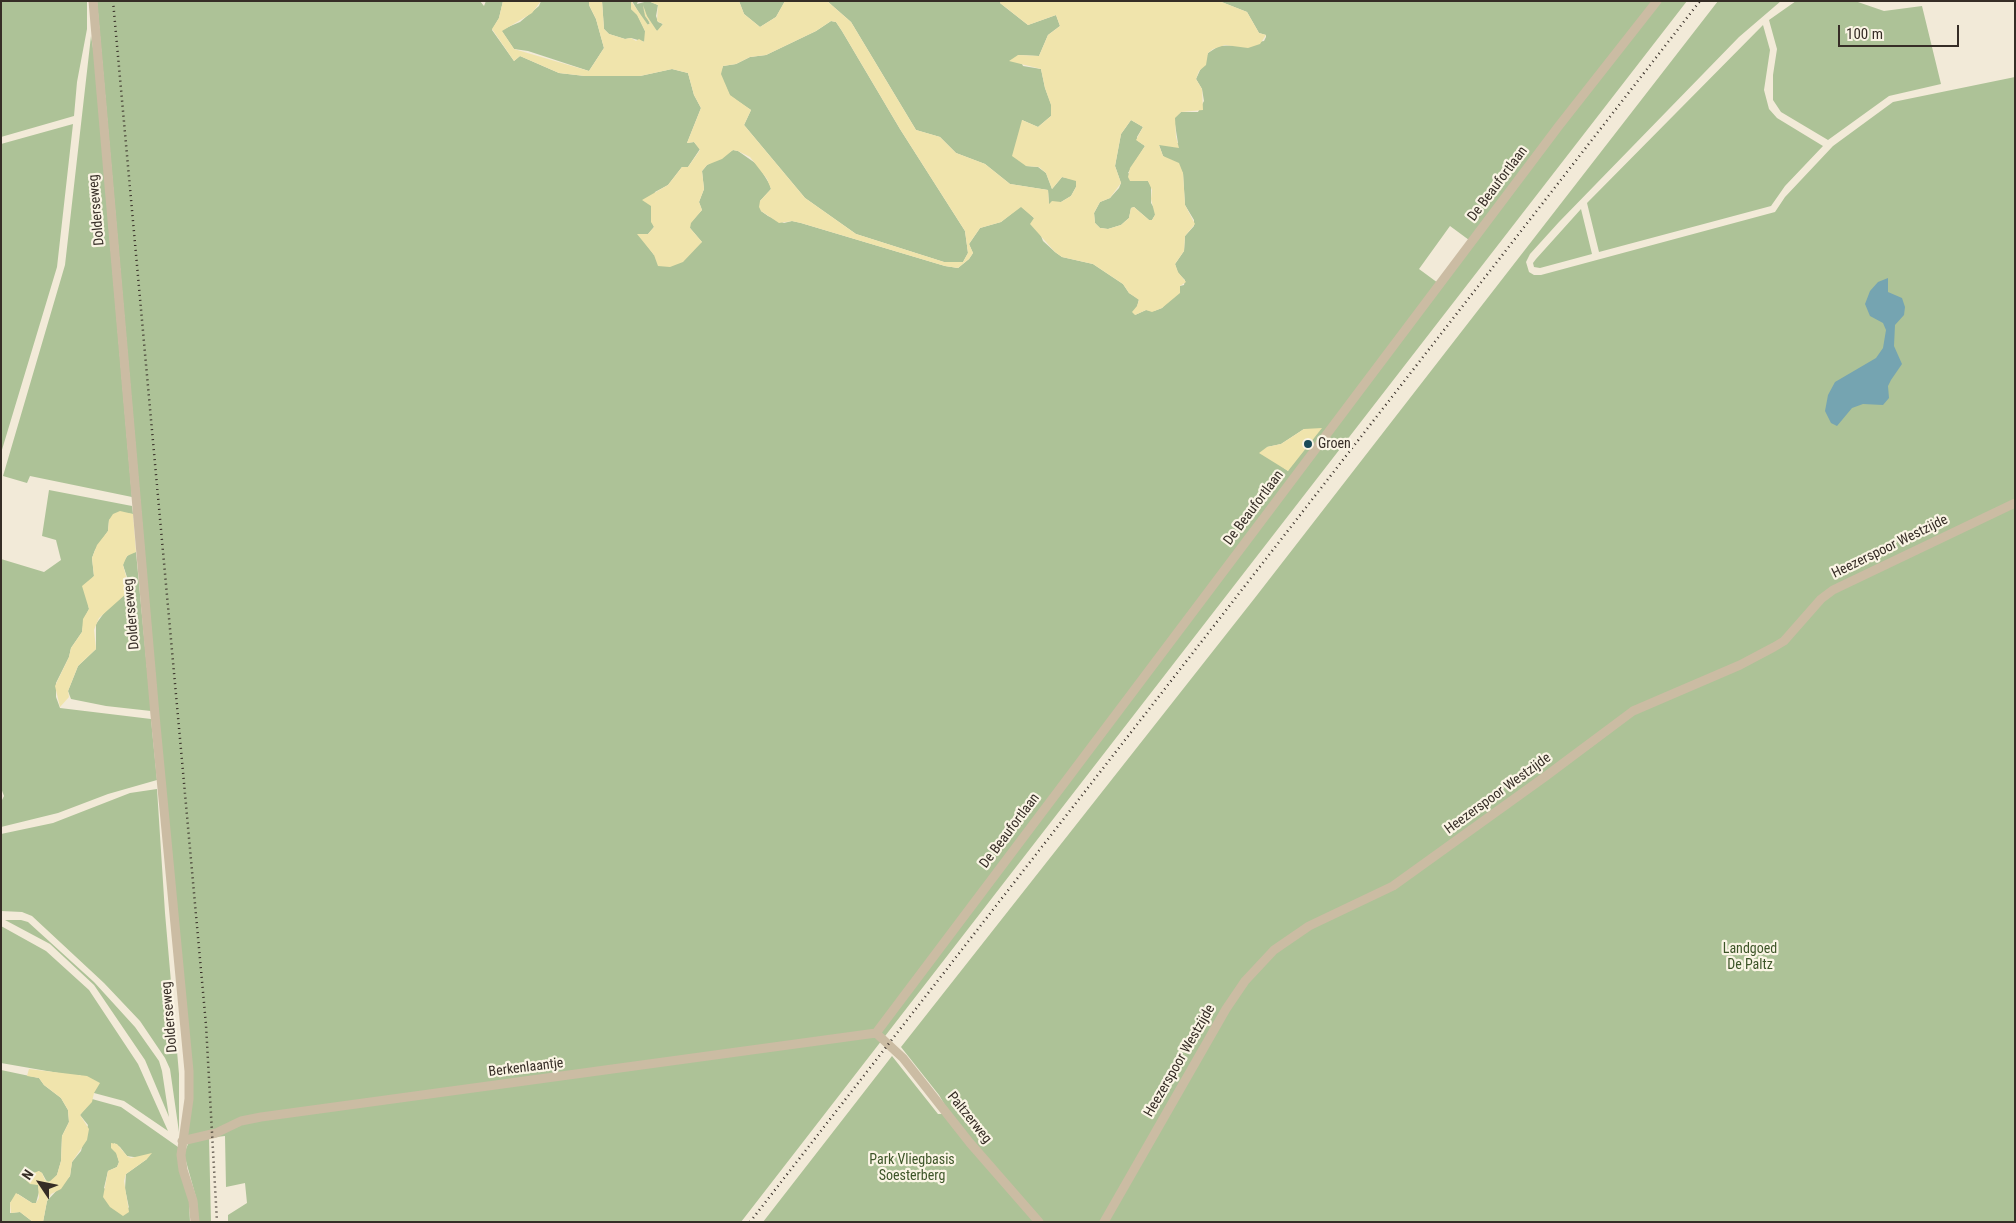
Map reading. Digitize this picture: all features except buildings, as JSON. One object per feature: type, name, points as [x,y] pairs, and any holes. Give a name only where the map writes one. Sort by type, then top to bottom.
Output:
[{"type":"street","name":"Dolderseweg","points":[[93,1],[155,715],[189,1071],[189,1099],[182,1141],[183,1170],[193,1201],[195,1222]]},
{"type":"street","name":"De Beaufortlaan","points":[[876,1033],[1552,135],[1657,1]]},
{"type":"street","name":"Heezerspoor Westzijde","points":[[1104,1222],[1226,1009],[1244,981],[1274,950],[1309,926],[1393,886],[1532,787],[1633,711],[1740,665],[1784,641],[1833,590],[2015,503]]},
{"type":"street","name":"Berkenlaantje","points":[[182,1141],[216,1133],[241,1121],[261,1117],[876,1033]]},
{"type":"street","name":"Paltzerweg","points":[[876,1033],[903,1058],[970,1143],[1039,1222]]},
{"type":"green space","points":[[1,1],[87,1],[87,29],[77,82],[74,116],[1,137]]},
{"type":"green space","points":[[97,1],[480,1],[484,6],[486,1],[503,1],[499,18],[492,30],[514,61],[520,56],[559,73],[585,76],[640,76],[672,69],[688,73],[694,95],[701,108],[687,143],[694,142],[700,149],[688,167],[682,167],[668,185],[655,192],[651,210],[654,227],[648,234],[639,234],[654,255],[702,242],[690,228],[690,223],[702,210],[699,202],[704,189],[702,171],[707,165],[733,150],[738,151],[758,165],[770,185],[771,189],[760,201],[761,211],[768,216],[784,223],[792,221],[801,223],[945,266],[958,268],[973,253],[969,244],[980,228],[1001,222],[1021,206],[1034,218],[1043,241],[1055,252],[1062,257],[1093,264],[1123,284],[1129,293],[1139,299],[1135,315],[1146,310],[1154,311],[1162,308],[1180,286],[1184,285],[1185,280],[1178,273],[1175,264],[1184,251],[1185,236],[1194,226],[1194,220],[1185,205],[1183,173],[1163,156],[1159,145],[1178,143],[1174,118],[1181,112],[1198,112],[1204,101],[1202,89],[1196,79],[1208,53],[1219,46],[1264,41],[1266,37],[1266,35],[1259,33],[1247,12],[1219,1],[1687,1],[741,1222],[228,1222],[228,1215],[247,1203],[245,1183],[226,1187],[225,1136],[209,1138],[211,1222],[198,1222],[197,1201],[184,1154],[188,1144],[187,1132],[192,1100]],"holes":[[[1450,226],[1469,240],[1438,283],[1419,269]],[[1304,429],[1288,471],[1280,465],[1267,447],[1281,444]]]},
{"type":"green space","points":[[541,1],[589,1],[604,48],[589,71],[528,51],[514,49],[501,30],[520,22],[539,6]]},
{"type":"green space","points":[[602,1],[631,1],[631,9],[637,14],[645,31],[645,42],[609,34],[604,29]]},
{"type":"green space","points":[[632,1],[638,1],[637,4],[648,1],[658,5],[656,16],[658,22],[663,24],[659,30],[657,31],[653,28],[643,9],[650,24],[646,25]]},
{"type":"green space","points":[[739,1],[785,1],[776,17],[760,27],[744,14]]},
{"type":"green space","points":[[827,1],[1001,1],[1000,3],[1028,25],[1056,15],[1060,26],[1048,35],[1039,56],[1018,55],[1023,66],[1041,69],[1051,104],[1051,116],[1038,127],[1022,120],[1026,166],[1038,167],[1046,173],[1052,189],[1062,177],[1076,180],[1076,187],[1071,196],[1061,202],[1049,205],[1048,190],[1010,184],[985,164],[956,153],[940,137],[916,130],[851,22]]},
{"type":"green space","points":[[1718,1],[1781,1],[1739,37],[1559,222],[1530,254],[1526,262],[1529,272],[1534,275],[1541,275],[1775,212],[1785,197],[1833,146],[1893,102],[2015,77],[2015,1222],[763,1222],[892,1056],[938,1114],[950,1114],[939,1095],[901,1047],[1254,599]]},
{"type":"green space","points":[[1796,1],[1855,1],[1884,11],[1922,6],[1941,84],[1889,96],[1828,140],[1781,112],[1773,100],[1773,75],[1777,49],[1769,20]]},
{"type":"green space","points":[[831,21],[836,22],[842,31],[900,129],[965,231],[968,253],[963,262],[944,262],[856,234],[805,198],[744,125],[751,110],[730,96],[720,74],[723,66],[736,64],[750,57],[766,55],[816,31]]},
{"type":"green space","points":[[1763,25],[1770,50],[1764,90],[1769,109],[1777,118],[1823,146],[1785,186],[1771,206],[1599,252],[1587,203]]},
{"type":"green space","points":[[91,36],[132,497],[30,476],[27,483],[3,476],[65,265]]},
{"type":"green space","points":[[1131,120],[1143,127],[1137,137],[1138,141],[1145,146],[1128,173],[1148,181],[1151,186],[1151,203],[1156,211],[1155,215],[1152,220],[1149,220],[1134,207],[1131,208],[1129,218],[1121,225],[1108,229],[1100,228],[1095,223],[1094,213],[1100,202],[1110,198],[1121,183],[1115,166],[1121,134]]},
{"type":"green space","points":[[73,124],[57,267],[1,453],[1,144]]},
{"type":"green space","points":[[1581,209],[1592,254],[1540,268],[1534,267],[1533,263],[1536,259]]},
{"type":"green space","points":[[49,490],[132,506],[133,514],[123,513],[109,520],[108,531],[95,550],[92,558],[94,576],[84,590],[89,609],[84,619],[82,632],[71,648],[69,657],[56,683],[56,697],[60,708],[151,719],[157,780],[108,794],[58,813],[1,827],[1,802],[4,796],[1,788],[1,559],[44,572],[61,560],[56,540],[42,536]]},
{"type":"green space","points":[[136,552],[151,711],[106,706],[71,699],[68,691],[78,666],[96,649],[96,624],[128,580],[123,565],[124,560],[130,553]]},
{"type":"green space","points":[[157,789],[165,913],[179,1074],[179,1132],[170,1069],[165,1058],[140,1021],[104,983],[32,916],[22,912],[1,911],[1,834],[53,823],[130,793]]},
{"type":"green space","points":[[5,920],[28,922],[94,982],[135,1027],[159,1061],[169,1117],[145,1060],[94,985],[50,944]]},
{"type":"green space","points":[[1,926],[46,951],[89,990],[138,1064],[168,1131],[124,1101],[94,1093],[80,1075],[70,1075],[1,1063]]},
{"type":"green space","points":[[1,1070],[39,1078],[44,1085],[61,1098],[68,1110],[69,1122],[62,1136],[61,1161],[57,1175],[52,1181],[47,1182],[42,1173],[38,1171],[35,1184],[38,1185],[39,1192],[36,1203],[32,1203],[18,1194],[10,1203],[10,1213],[20,1212],[33,1222],[1,1222]]},
{"type":"green space","points":[[92,1099],[121,1107],[178,1147],[189,1201],[190,1222],[43,1222],[47,1201],[70,1176],[72,1162],[81,1151],[88,1125],[80,1115]],"holes":[[[114,1143],[127,1156],[147,1159],[126,1174],[125,1189],[129,1208],[104,1188],[108,1171],[117,1167],[119,1162]]]},
{"type":"sand","points":[[503,1],[541,1],[532,13],[502,31],[514,49],[589,71],[604,48],[589,1],[602,1],[604,29],[609,34],[625,39],[631,38],[636,41],[639,39],[644,42],[645,31],[637,15],[631,9],[631,1],[648,25],[650,23],[645,16],[643,5],[647,16],[657,31],[663,24],[657,21],[658,5],[648,1],[739,1],[744,14],[760,27],[776,17],[785,1],[827,1],[851,22],[916,130],[940,137],[956,153],[985,164],[1010,184],[1048,190],[1049,204],[1052,201],[1061,202],[1071,196],[1076,187],[1076,181],[1062,177],[1052,189],[1046,173],[1039,167],[1026,166],[1012,156],[1022,120],[1038,127],[1051,116],[1051,105],[1041,69],[1009,61],[1018,55],[1039,56],[1048,35],[1060,26],[1056,15],[1028,25],[1000,3],[1001,1],[1219,1],[1247,12],[1259,33],[1266,35],[1260,44],[1248,48],[1225,45],[1208,53],[1206,65],[1199,71],[1196,79],[1202,89],[1203,110],[1181,112],[1175,118],[1176,137],[1179,148],[1159,145],[1163,156],[1179,163],[1183,173],[1185,205],[1195,224],[1185,236],[1184,251],[1175,264],[1178,272],[1186,282],[1180,286],[1180,293],[1162,308],[1152,312],[1146,310],[1135,315],[1132,312],[1139,300],[1129,293],[1123,284],[1093,264],[1062,257],[1055,252],[1030,224],[1034,218],[1021,207],[1001,222],[980,228],[969,244],[973,253],[958,268],[945,266],[801,223],[792,221],[779,223],[761,211],[759,207],[760,201],[771,189],[767,179],[750,157],[733,150],[722,159],[707,165],[702,171],[704,189],[699,202],[702,210],[691,223],[690,228],[702,242],[683,262],[670,267],[658,266],[654,255],[637,234],[648,234],[654,227],[651,222],[651,206],[642,200],[668,185],[682,167],[688,167],[700,150],[694,142],[687,143],[701,108],[694,95],[688,73],[672,69],[640,76],[585,76],[559,73],[520,56],[514,61],[492,29],[499,18]],"holes":[[[831,21],[836,22],[842,31],[900,129],[965,231],[968,253],[963,262],[944,262],[856,234],[805,198],[744,125],[751,110],[730,95],[721,74],[723,66],[736,64],[750,57],[766,55],[816,31]],[[1131,120],[1143,127],[1136,140],[1145,146],[1130,168],[1128,177],[1130,181],[1148,181],[1152,190],[1151,199],[1155,215],[1152,220],[1149,220],[1134,207],[1131,208],[1129,218],[1121,225],[1108,229],[1100,228],[1095,223],[1094,213],[1100,202],[1110,198],[1121,183],[1115,166],[1121,134]]]},
{"type":"sand","points":[[1322,428],[1288,471],[1259,453],[1267,447],[1281,444],[1304,429]]},
{"type":"sand","points":[[120,511],[133,514],[136,552],[127,556],[123,565],[129,588],[127,593],[99,618],[94,630],[96,649],[78,666],[68,691],[69,697],[60,707],[55,686],[69,657],[71,648],[82,632],[83,619],[89,609],[82,586],[94,576],[92,558],[97,545],[108,531],[109,520],[113,514]]},
{"type":"sand","points":[[29,1069],[87,1076],[100,1083],[94,1093],[92,1102],[80,1115],[89,1129],[87,1140],[72,1162],[70,1176],[61,1189],[51,1194],[47,1201],[43,1222],[33,1222],[20,1212],[11,1213],[10,1203],[16,1193],[32,1203],[36,1203],[39,1198],[38,1185],[30,1184],[26,1180],[30,1174],[39,1171],[45,1180],[49,1182],[57,1175],[61,1161],[62,1136],[69,1122],[68,1110],[61,1098],[44,1085],[39,1078],[27,1076]]},
{"type":"sand","points":[[111,1143],[117,1144],[131,1158],[152,1153],[147,1159],[126,1174],[124,1181],[129,1212],[123,1216],[110,1207],[103,1197],[108,1171],[117,1167],[119,1162],[116,1153],[111,1148]]},
{"type":"water","points":[[1888,278],[1888,292],[1902,298],[1905,307],[1904,315],[1895,325],[1894,346],[1902,364],[1888,386],[1889,398],[1883,405],[1863,404],[1852,408],[1837,426],[1831,423],[1825,411],[1828,395],[1835,382],[1876,358],[1883,348],[1886,330],[1883,323],[1870,316],[1865,304],[1870,291],[1878,282]]},
{"type":"railway","points":[[113,1],[206,1025],[217,1222]]},
{"type":"railway","points":[[750,1222],[1700,1]]},
{"type":"place","name":"Groen","points":[[1308,444]]},
{"type":"park label","name":"Landgoed De Paltz","points":[[1750,958]]},
{"type":"park label","name":"Park Vliegbasis Soesterberg","points":[[912,1168]]}]
